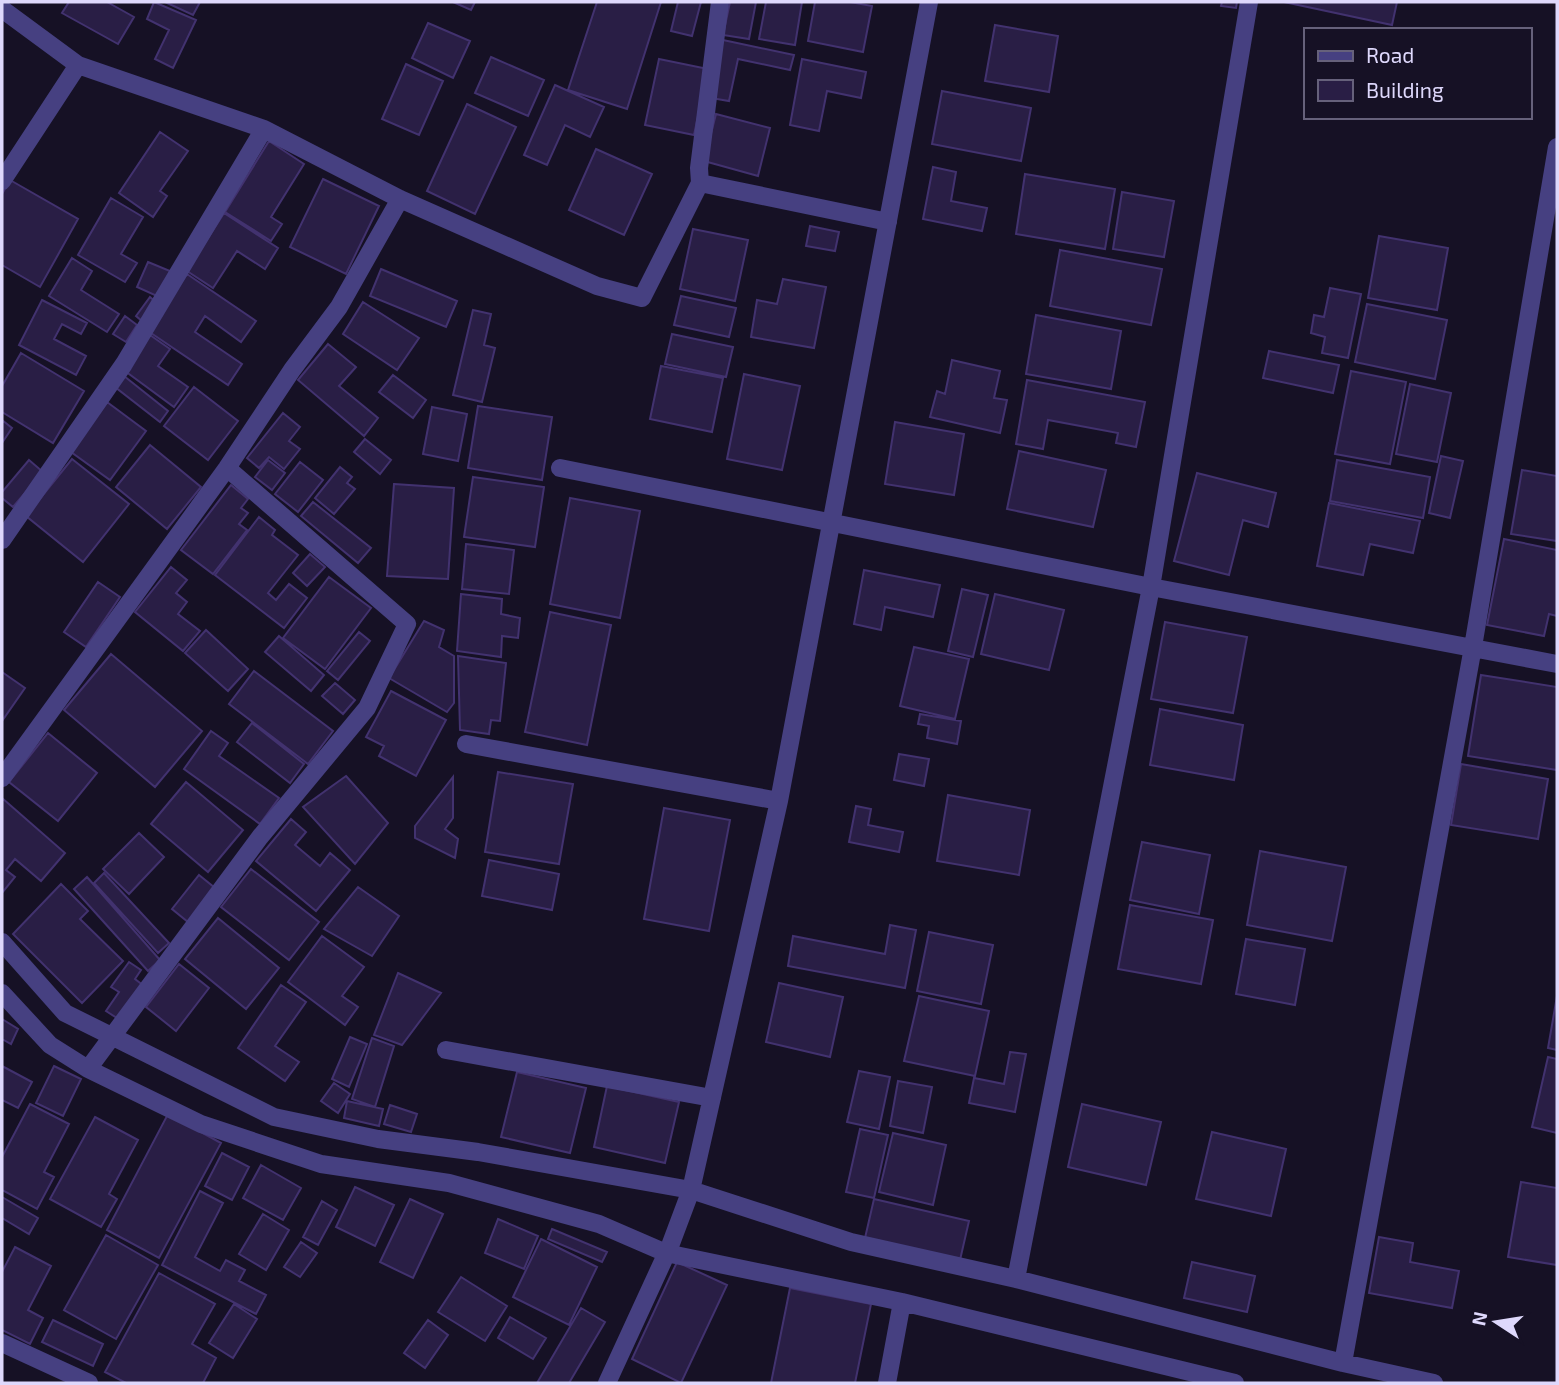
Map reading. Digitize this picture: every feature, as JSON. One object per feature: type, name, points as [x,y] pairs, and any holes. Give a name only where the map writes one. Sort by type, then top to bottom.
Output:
[{"type":"street","points":[[2,9],[78,65],[264,129],[400,199],[597,286],[642,298],[700,183],[699,168],[720,2]]},
{"type":"street","points":[[607,1383],[668,1250],[688,1197],[712,1098],[779,802],[929,2]]},
{"type":"street","points":[[1016,1279],[1151,587],[1249,2]]},
{"type":"street","points":[[2,181],[78,65]]},
{"type":"street","points":[[2,540],[124,364],[264,129]]},
{"type":"street","points":[[1343,1363],[1473,647],[1557,146]]},
{"type":"street","points":[[700,183],[888,222]]},
{"type":"street","points":[[2,778],[227,468],[292,370],[339,307],[400,199]]},
{"type":"street","points":[[88,1069],[260,837],[366,708],[407,624],[227,468]]},
{"type":"street","points":[[560,468],[1151,587],[1557,664]]},
{"type":"street","points":[[466,744],[779,802]]},
{"type":"street","points":[[2,942],[65,1013],[274,1117],[378,1139],[478,1152],[688,1197],[851,1242],[1016,1279],[1343,1363],[1434,1383]]},
{"type":"street","points":[[2,993],[50,1045],[88,1069],[201,1124],[321,1164],[449,1183],[599,1224],[668,1250],[902,1302],[1196,1378],[1236,1383]]},
{"type":"street","points":[[446,1050],[712,1098]]},
{"type":"street","points":[[887,1383],[902,1302]]},
{"type":"street","points":[[2,1343],[89,1383]]},
{"type":"building","points":[[69,2],[107,2],[134,17],[118,44],[62,13]]},
{"type":"building","points":[[154,2],[196,20],[173,68],[155,59],[169,30],[147,19]]},
{"type":"building","points":[[165,2],[200,2],[193,15]]},
{"type":"building","points":[[453,2],[475,2],[471,10]]},
{"type":"building","points":[[597,2],[661,2],[627,109],[568,90]]},
{"type":"building","points":[[678,2],[701,2],[692,36],[671,31]]},
{"type":"building","points":[[730,2],[756,2],[749,39],[723,35]]},
{"type":"building","points":[[766,2],[802,2],[795,45],[759,39]]},
{"type":"building","points":[[815,2],[850,2],[872,6],[863,52],[808,41]]},
{"type":"building","points":[[1222,2],[1237,2],[1236,8],[1221,6]]},
{"type":"building","points":[[1284,2],[1397,2],[1392,25]]},
{"type":"building","points":[[428,23],[470,41],[453,78],[412,58]]},
{"type":"building","points":[[995,25],[1058,36],[1049,92],[985,81]]},
{"type":"building","points":[[723,40],[794,55],[790,70],[738,59],[729,101],[711,98]]},
{"type":"building","points":[[491,57],[544,80],[528,116],[475,93]]},
{"type":"building","points":[[659,59],[708,69],[694,135],[645,125]]},
{"type":"building","points":[[802,59],[866,72],[861,98],[827,91],[819,131],[790,125]]},
{"type":"building","points":[[406,64],[443,81],[419,135],[382,119]]},
{"type":"building","points":[[555,85],[604,107],[590,137],[565,125],[547,165],[524,155]]},
{"type":"building","points":[[942,91],[1031,108],[1021,161],[932,144]]},
{"type":"building","points":[[467,104],[516,127],[475,214],[427,191]]},
{"type":"building","points":[[716,114],[770,128],[758,176],[704,161]]},
{"type":"building","points":[[160,132],[188,151],[160,191],[167,196],[153,217],[119,193]]},
{"type":"building","points":[[269,141],[304,164],[271,217],[282,224],[271,241],[225,212]]},
{"type":"building","points":[[596,149],[652,174],[624,235],[569,210]]},
{"type":"building","points":[[933,167],[956,172],[951,201],[987,208],[982,231],[923,219]]},
{"type":"building","points":[[1025,174],[1115,189],[1105,249],[1016,234]]},
{"type":"building","points":[[323,179],[379,206],[346,274],[290,247]]},
{"type":"building","points":[[10,180],[78,219],[40,287],[2,265],[2,194]]},
{"type":"building","points":[[1122,192],[1174,201],[1164,257],[1113,249]]},
{"type":"building","points":[[111,198],[143,217],[121,254],[137,263],[125,282],[78,255]]},
{"type":"building","points":[[224,213],[278,248],[265,269],[237,251],[213,288],[187,271]]},
{"type":"building","points":[[810,226],[839,232],[835,251],[806,246]]},
{"type":"building","points":[[693,229],[748,240],[735,301],[680,289]]},
{"type":"building","points":[[1379,236],[1448,248],[1437,310],[1368,298]]},
{"type":"building","points":[[1060,250],[1162,269],[1151,325],[1050,306]]},
{"type":"building","points":[[72,258],[92,271],[81,290],[119,314],[107,332],[49,296]]},
{"type":"building","points":[[148,262],[170,271],[159,297],[137,287]]},
{"type":"building","points":[[381,269],[457,301],[446,327],[370,296]]},
{"type":"building","points":[[187,274],[256,321],[241,342],[205,316],[195,332],[242,364],[228,385],[148,331]]},
{"type":"building","points":[[783,279],[826,287],[814,348],[751,337],[757,300],[777,304]]},
{"type":"building","points":[[1330,288],[1361,294],[1348,358],[1322,353],[1325,337],[1311,333],[1314,315],[1324,317]]},
{"type":"building","points":[[681,296],[736,308],[729,337],[674,325]]},
{"type":"building","points":[[150,297],[157,303],[142,321],[136,316]]},
{"type":"building","points":[[42,300],[87,323],[81,334],[62,324],[54,339],[86,356],[76,375],[19,345]]},
{"type":"building","points":[[363,302],[419,338],[397,370],[343,334]]},
{"type":"building","points":[[1367,304],[1447,320],[1435,379],[1355,362]]},
{"type":"building","points":[[473,310],[491,314],[484,345],[495,348],[482,402],[453,395]]},
{"type":"building","points":[[1036,315],[1121,331],[1111,389],[1026,374]]},
{"type":"building","points":[[125,316],[137,325],[126,342],[113,334]]},
{"type":"building","points":[[672,334],[733,347],[726,377],[665,364]]},
{"type":"building","points":[[150,335],[170,349],[158,366],[188,387],[174,407],[125,371]]},
{"type":"building","points":[[328,344],[356,367],[339,386],[378,418],[364,436],[298,380]]},
{"type":"building","points":[[1269,351],[1339,365],[1333,393],[1263,378]]},
{"type":"building","points":[[21,353],[84,391],[53,443],[2,412],[2,386]]},
{"type":"building","points":[[952,360],[1000,371],[994,398],[1007,400],[1000,433],[930,417],[937,391],[945,394]]},
{"type":"building","points":[[661,366],[723,378],[712,432],[650,419]]},
{"type":"building","points":[[1351,371],[1406,382],[1390,464],[1335,454]]},
{"type":"building","points":[[744,374],[800,386],[782,470],[727,459]]},
{"type":"building","points":[[393,375],[426,400],[413,418],[379,392]]},
{"type":"building","points":[[124,376],[168,411],[160,422],[115,387]]},
{"type":"building","points":[[1027,380],[1145,402],[1136,447],[1116,443],[1118,433],[1048,420],[1043,449],[1016,444]]},
{"type":"building","points":[[1410,384],[1451,393],[1437,462],[1396,454]]},
{"type":"building","points":[[194,387],[238,421],[208,460],[164,426]]},
{"type":"building","points":[[107,402],[146,431],[110,480],[71,452]]},
{"type":"building","points":[[478,406],[552,417],[542,480],[468,468]]},
{"type":"building","points":[[432,407],[467,414],[458,461],[423,454]]},
{"type":"building","points":[[283,413],[300,427],[289,441],[300,449],[284,469],[269,457],[259,468],[247,458]]},
{"type":"building","points":[[2,420],[12,428],[2,443]]},
{"type":"building","points":[[895,422],[964,434],[954,495],[885,484]]},
{"type":"building","points":[[365,439],[391,460],[380,474],[354,452]]},
{"type":"building","points":[[150,445],[201,487],[167,529],[116,487]]},
{"type":"building","points":[[1019,451],[1106,470],[1093,527],[1007,509]]},
{"type":"building","points":[[1441,456],[1463,461],[1450,518],[1429,513]]},
{"type":"building","points":[[72,459],[129,504],[83,562],[26,516]]},
{"type":"building","points":[[29,460],[43,472],[13,507],[2,498],[2,492]]},
{"type":"building","points":[[268,460],[285,473],[272,490],[255,477]]},
{"type":"building","points":[[1337,460],[1430,477],[1423,518],[1330,501]]},
{"type":"building","points":[[300,462],[323,480],[298,512],[275,494]]},
{"type":"building","points":[[340,467],[352,477],[347,483],[355,489],[334,514],[315,498]]},
{"type":"building","points":[[1522,470],[1557,476],[1557,541],[1511,534]]},
{"type":"building","points":[[1197,473],[1276,493],[1268,527],[1243,520],[1229,575],[1174,561]]},
{"type":"building","points":[[473,477],[544,487],[535,547],[464,537]]},
{"type":"building","points":[[394,484],[454,488],[448,579],[387,576]]},
{"type":"building","points":[[231,485],[248,499],[241,508],[248,513],[239,524],[247,530],[213,574],[181,550]]},
{"type":"building","points":[[570,498],[640,511],[620,618],[550,604]]},
{"type":"building","points":[[313,502],[371,548],[358,563],[301,516]]},
{"type":"building","points":[[1329,503],[1420,521],[1413,553],[1370,544],[1363,575],[1317,566]]},
{"type":"building","points":[[259,517],[275,530],[272,535],[298,555],[268,593],[276,600],[289,584],[307,598],[284,628],[215,575]]},
{"type":"building","points":[[1504,539],[1557,550],[1557,616],[1549,614],[1544,636],[1487,625]]},
{"type":"building","points":[[466,544],[514,550],[509,594],[462,589]]},
{"type":"building","points":[[310,554],[325,567],[307,586],[293,573]]},
{"type":"building","points":[[171,567],[187,580],[176,593],[187,602],[178,614],[200,631],[183,651],[135,612]]},
{"type":"building","points":[[864,570],[940,585],[933,617],[885,607],[881,630],[854,624]]},
{"type":"building","points":[[329,577],[371,608],[325,669],[283,638]]},
{"type":"building","points":[[98,582],[120,597],[86,647],[64,632]]},
{"type":"building","points":[[962,589],[988,595],[973,657],[948,651]]},
{"type":"building","points":[[461,594],[502,599],[501,614],[520,618],[518,638],[502,636],[501,657],[457,651]]},
{"type":"building","points":[[995,594],[1064,610],[1049,670],[981,654]]},
{"type":"building","points":[[550,612],[611,625],[587,745],[525,732]]},
{"type":"building","points":[[424,621],[444,630],[439,647],[454,656],[454,703],[447,712],[389,678]]},
{"type":"building","points":[[1165,622],[1247,637],[1233,713],[1151,699]]},
{"type":"building","points":[[206,630],[248,669],[228,691],[185,653]]},
{"type":"building","points":[[359,632],[370,641],[338,680],[327,671]]},
{"type":"building","points":[[279,636],[324,675],[311,691],[265,652]]},
{"type":"building","points":[[914,647],[969,659],[955,719],[900,706]]},
{"type":"building","points":[[111,654],[202,731],[155,787],[64,710]]},
{"type":"building","points":[[458,656],[506,663],[500,721],[491,720],[489,734],[460,730]]},
{"type":"building","points":[[254,671],[333,731],[308,764],[229,704]]},
{"type":"building","points":[[2,672],[25,688],[2,721]]},
{"type":"building","points":[[1481,675],[1557,687],[1557,770],[1468,756]]},
{"type":"building","points":[[335,683],[355,700],[343,714],[322,696]]},
{"type":"building","points":[[391,691],[446,720],[416,776],[379,756],[384,746],[366,737]]},
{"type":"building","points":[[1160,709],[1243,725],[1234,780],[1150,765]]},
{"type":"building","points":[[920,714],[961,721],[957,744],[927,738],[929,726],[918,724]]},
{"type":"building","points":[[252,723],[304,764],[290,783],[237,742]]},
{"type":"building","points":[[211,731],[228,743],[219,756],[279,798],[260,824],[184,769]]},
{"type":"building","points":[[48,733],[97,773],[58,821],[9,782]]},
{"type":"building","points":[[899,754],[929,759],[924,786],[894,780]]},
{"type":"building","points":[[1461,764],[1548,779],[1538,839],[1451,825]]},
{"type":"building","points":[[498,772],[573,784],[559,864],[485,852]]},
{"type":"building","points":[[346,776],[388,823],[355,864],[303,807]]},
{"type":"building","points":[[453,777],[453,818],[445,829],[458,839],[455,858],[415,838],[415,826]]},
{"type":"building","points":[[186,782],[243,830],[208,872],[151,824]]},
{"type":"building","points":[[948,795],[1030,810],[1019,875],[937,861]]},
{"type":"building","points":[[2,798],[65,853],[41,881],[15,859],[6,870],[15,877],[2,893]]},
{"type":"building","points":[[856,806],[871,809],[868,825],[903,832],[899,852],[849,842]]},
{"type":"building","points":[[664,808],[730,820],[709,931],[644,919]]},
{"type":"building","points":[[291,819],[306,832],[295,845],[320,866],[330,853],[350,870],[316,911],[256,861]]},
{"type":"building","points":[[139,833],[164,857],[129,894],[103,869]]},
{"type":"building","points":[[1142,842],[1210,855],[1199,914],[1130,900]]},
{"type":"building","points":[[1260,851],[1346,867],[1332,941],[1247,925]]},
{"type":"building","points":[[489,860],[559,874],[552,910],[482,896]]},
{"type":"building","points":[[251,869],[319,922],[289,960],[221,907]]},
{"type":"building","points":[[104,873],[169,943],[158,953],[94,883]]},
{"type":"building","points":[[199,875],[215,888],[188,922],[172,909]]},
{"type":"building","points":[[87,877],[160,960],[148,971],[74,889]]},
{"type":"building","points":[[61,884],[88,911],[80,919],[123,961],[82,1003],[13,934]]},
{"type":"building","points":[[358,887],[399,916],[372,956],[324,929]]},
{"type":"building","points":[[1130,905],[1213,920],[1201,984],[1118,969]]},
{"type":"building","points":[[218,918],[279,968],[246,1009],[185,959]]},
{"type":"building","points":[[890,925],[916,930],[905,988],[788,966],[793,936],[885,954]]},
{"type":"building","points":[[929,932],[993,945],[981,1004],[917,991]]},
{"type":"building","points":[[322,936],[364,967],[342,996],[358,1007],[345,1025],[288,982]]},
{"type":"building","points":[[1246,939],[1305,949],[1295,1005],[1236,994]]},
{"type":"building","points":[[129,962],[141,970],[135,979],[144,986],[120,1020],[106,1011],[119,992],[111,987]]},
{"type":"building","points":[[179,964],[209,988],[176,1031],[146,1007]]},
{"type":"building","points":[[398,973],[441,993],[402,1045],[374,1035]]},
{"type":"building","points":[[779,983],[843,997],[830,1057],[766,1042]]},
{"type":"building","points":[[281,985],[306,1002],[275,1046],[299,1062],[285,1081],[238,1048]]},
{"type":"building","points":[[919,996],[989,1011],[975,1076],[904,1061]]},
{"type":"building","points":[[1557,996],[1557,1050],[1548,1048]]},
{"type":"building","points":[[2,1019],[18,1029],[11,1044],[2,1039]]},
{"type":"building","points":[[350,1037],[367,1044],[349,1087],[332,1079]]},
{"type":"building","points":[[372,1038],[394,1046],[375,1107],[352,1099]]},
{"type":"building","points":[[1010,1052],[1026,1054],[1015,1112],[969,1103],[974,1078],[1004,1084]]},
{"type":"building","points":[[1548,1057],[1557,1059],[1557,1133],[1532,1127]]},
{"type":"building","points":[[2,1066],[32,1082],[18,1108],[2,1100]]},
{"type":"building","points":[[54,1066],[81,1079],[63,1116],[36,1103]]},
{"type":"building","points":[[859,1071],[890,1077],[879,1129],[847,1122]]},
{"type":"building","points":[[517,1072],[586,1088],[570,1153],[501,1137]]},
{"type":"building","points":[[898,1081],[932,1087],[923,1133],[890,1126]]},
{"type":"building","points":[[334,1083],[350,1094],[338,1113],[321,1101]]},
{"type":"building","points":[[607,1086],[679,1102],[665,1163],[594,1147]]},
{"type":"building","points":[[347,1101],[383,1109],[379,1126],[344,1118]]},
{"type":"building","points":[[30,1104],[69,1124],[44,1172],[54,1177],[37,1209],[2,1190],[2,1157]]},
{"type":"building","points":[[1082,1104],[1161,1122],[1146,1185],[1068,1167]]},
{"type":"building","points":[[390,1105],[417,1114],[411,1132],[384,1124]]},
{"type":"building","points":[[168,1114],[221,1143],[159,1258],[107,1230]]},
{"type":"building","points":[[95,1117],[138,1140],[109,1194],[117,1199],[101,1227],[50,1199]]},
{"type":"building","points":[[860,1129],[888,1135],[874,1198],[846,1192]]},
{"type":"building","points":[[1212,1132],[1286,1149],[1271,1216],[1196,1199]]},
{"type":"building","points":[[893,1133],[946,1145],[933,1205],[879,1192]]},
{"type":"building","points":[[222,1153],[249,1167],[232,1200],[205,1186]]},
{"type":"building","points":[[261,1165],[301,1188],[283,1220],[243,1198]]},
{"type":"building","points":[[1521,1182],[1557,1188],[1557,1265],[1508,1257]]},
{"type":"building","points":[[355,1187],[394,1205],[375,1246],[336,1227]]},
{"type":"building","points":[[200,1191],[223,1203],[195,1257],[220,1271],[226,1260],[245,1270],[239,1281],[266,1295],[256,1314],[162,1265]]},
{"type":"building","points":[[2,1197],[38,1218],[29,1234],[2,1218]]},
{"type":"building","points":[[410,1199],[443,1214],[413,1278],[380,1262]]},
{"type":"building","points":[[874,1199],[969,1221],[960,1260],[865,1238]]},
{"type":"building","points":[[322,1201],[337,1210],[318,1245],[303,1237]]},
{"type":"building","points":[[263,1214],[289,1230],[266,1270],[239,1254]]},
{"type":"building","points":[[498,1219],[538,1236],[524,1269],[485,1253]]},
{"type":"building","points":[[552,1229],[607,1252],[602,1262],[548,1239]]},
{"type":"building","points":[[106,1235],[158,1265],[116,1339],[64,1310]]},
{"type":"building","points":[[1379,1237],[1413,1243],[1410,1262],[1459,1271],[1452,1308],[1369,1293]]},
{"type":"building","points":[[541,1239],[597,1267],[569,1325],[513,1297]]},
{"type":"building","points":[[301,1242],[317,1253],[300,1277],[284,1267]]},
{"type":"building","points":[[15,1247],[51,1266],[28,1310],[43,1318],[30,1344],[2,1330],[2,1272]]},
{"type":"building","points":[[677,1262],[727,1285],[681,1383],[632,1359]]},
{"type":"building","points":[[1192,1262],[1255,1276],[1247,1312],[1184,1298]]},
{"type":"building","points":[[159,1273],[215,1304],[192,1344],[216,1358],[203,1383],[126,1383],[105,1372]]},
{"type":"building","points":[[461,1277],[507,1306],[485,1341],[438,1312]]},
{"type":"building","points":[[790,1288],[871,1304],[855,1383],[771,1383]]},
{"type":"building","points":[[234,1304],[257,1319],[233,1358],[209,1343]]},
{"type":"building","points":[[581,1308],[605,1322],[569,1383],[537,1383]]},
{"type":"building","points":[[510,1317],[546,1338],[533,1359],[498,1338]]},
{"type":"building","points":[[53,1320],[103,1344],[93,1366],[42,1342]]},
{"type":"building","points":[[428,1320],[448,1335],[425,1368],[404,1353]]}]
